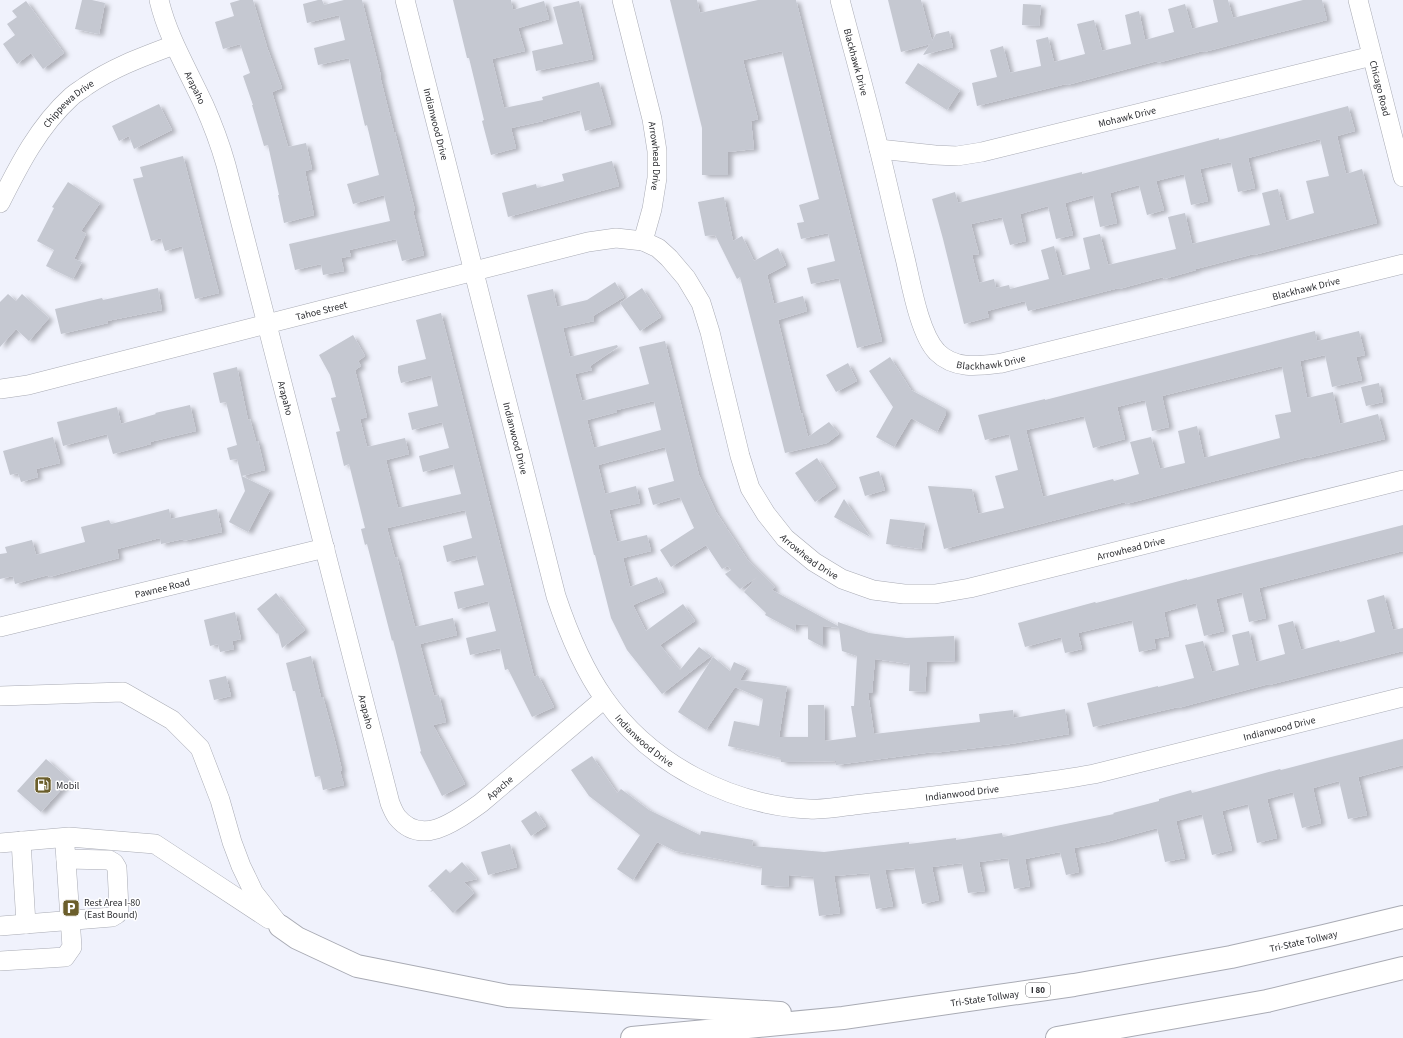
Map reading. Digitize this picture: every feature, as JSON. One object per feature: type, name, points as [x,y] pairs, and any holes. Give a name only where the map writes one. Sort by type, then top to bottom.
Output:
[{"type":"highway","name":"Tri-State Tollway","points":[[632,1038],[843,1018],[1081,984],[1239,955],[1403,917]]},
{"type":"highway","points":[[280,926],[297,938],[357,966],[508,996],[843,1018]]},
{"type":"highway","points":[[1057,1038],[1267,1001],[1403,968]]},
{"type":"street","name":"Arapaho","points":[[160,0],[174,45],[204,104],[217,134],[268,324],[390,803]]},
{"type":"street","name":"Indianwood Drive","points":[[405,0],[556,596],[567,630],[584,666],[604,699],[624,723],[652,749],[682,771],[714,788],[745,799],[775,806],[811,809],[845,806],[1048,782],[1079,776],[1403,696]]},
{"type":"street","name":"Arrowhead Drive","points":[[622,0],[652,119],[657,151],[657,178],[652,209],[643,241],[658,248],[669,258],[686,278],[701,303],[710,332],[740,456],[750,488],[766,514],[785,538],[814,562],[842,579],[873,590],[904,594],[935,594],[970,588],[1403,480]]},
{"type":"street","name":"Blackhawk Drive","points":[[840,0],[879,149],[915,301],[926,335],[936,351],[947,360],[961,365],[978,366],[1002,363],[1403,264]]},
{"type":"street","name":"Chicago Road","points":[[1358,0],[1403,177]]},
{"type":"street","name":"Chippewa Drive","points":[[0,203],[30,145],[71,97],[99,77],[130,61],[174,45]]},
{"type":"street","name":"Mohawk Drive","points":[[879,149],[957,156],[982,152],[1372,56]]},
{"type":"street","name":"Tahoe Street","points":[[0,389],[28,385],[588,242],[616,238],[643,241]]},
{"type":"street","name":"Pawnee Road","points":[[0,628],[325,548]]},
{"type":"street","points":[[0,696],[123,692],[172,720],[200,748],[220,800],[240,866],[254,893],[280,926]]},
{"type":"street","name":"Apache","points":[[390,803],[396,816],[405,825],[414,830],[427,832],[442,828],[460,818],[481,803],[604,699]]},
{"type":"street","points":[[0,842],[65,837],[156,844],[280,926]]},
{"type":"street","points":[[0,961],[65,957],[72,947],[65,837]]},
{"type":"street","points":[[21,841],[26,924]]},
{"type":"street","points":[[0,926],[112,917],[117,914],[119,909],[117,868],[114,863],[109,860],[66,859]]},
{"type":"building","points":[[82,0],[92,0],[105,3],[99,34],[75,29]]},
{"type":"building","points":[[240,0],[253,0],[267,47],[282,88],[272,92],[288,147],[306,143],[312,169],[305,171],[314,215],[284,223],[268,145],[264,146],[253,105],[243,76],[250,73],[240,44],[223,49],[215,22],[234,16],[230,3]]},
{"type":"building","points":[[322,0],[324,5],[344,0],[362,0],[394,132],[415,210],[413,211],[424,255],[402,261],[396,239],[349,250],[351,256],[341,258],[344,271],[323,275],[321,264],[295,270],[289,244],[390,221],[384,195],[353,204],[347,184],[379,175],[367,125],[365,126],[349,58],[318,65],[314,48],[345,40],[339,15],[307,23],[303,4]]},
{"type":"building","points":[[453,0],[511,0],[513,10],[544,1],[549,19],[518,28],[525,51],[492,59],[504,108],[543,100],[542,97],[599,82],[611,124],[585,131],[580,110],[543,121],[511,128],[516,148],[491,155],[482,121],[484,120],[469,58],[467,58]]},
{"type":"building","points":[[670,0],[697,0],[700,13],[758,0],[796,0],[882,341],[857,348],[839,278],[811,284],[807,268],[835,261],[828,233],[801,239],[797,223],[804,222],[799,205],[819,199],[782,51],[743,60],[758,119],[751,121],[754,149],[728,152],[728,175],[702,175],[702,128]]},
{"type":"building","points":[[888,0],[921,0],[932,41],[936,34],[949,31],[953,47],[923,55],[930,44],[901,52]]},
{"type":"building","points":[[1213,0],[1228,0],[1233,18],[1303,0],[1322,0],[1327,20],[1204,52],[1203,51],[1157,63],[1157,61],[1067,85],[1066,84],[977,106],[972,83],[997,77],[990,50],[1003,46],[1010,73],[1041,66],[1036,40],[1048,37],[1054,62],[1085,54],[1077,24],[1094,20],[1102,51],[1131,44],[1125,15],[1139,11],[1145,40],[1174,32],[1168,9],[1185,4],[1192,29],[1218,22]]},
{"type":"building","points":[[26,1],[64,53],[43,69],[31,53],[17,64],[3,44],[15,35],[7,24],[17,17],[12,11]]},
{"type":"building","points":[[579,1],[593,59],[536,71],[532,51],[563,44],[553,7]]},
{"type":"building","points":[[1023,4],[1041,5],[1039,26],[1022,25]]},
{"type":"building","points":[[918,63],[960,90],[947,110],[905,83]]},
{"type":"building","points":[[159,104],[172,130],[134,149],[129,136],[119,141],[112,126]]},
{"type":"building","points":[[1348,106],[1355,131],[1337,136],[1346,174],[1362,169],[1377,223],[1196,269],[1164,279],[1163,277],[1028,311],[1025,301],[987,311],[989,317],[964,324],[932,199],[955,192],[958,203],[1082,172],[1082,174],[1219,138],[1219,140]],"holes":[[[1320,139],[1329,176],[1306,181],[1314,213],[1286,221],[1278,189],[1262,193],[1270,225],[1192,244],[1185,213],[1168,217],[1176,249],[1108,265],[1100,234],[1083,238],[1090,269],[1062,276],[1054,246],[1041,250],[1049,279],[1010,289],[1009,285],[996,288],[994,279],[979,283],[972,255],[979,254],[971,224],[1002,217],[1010,245],[1026,241],[1020,214],[1048,206],[1056,239],[1073,235],[1065,203],[1093,195],[1100,227],[1117,223],[1110,193],[1139,185],[1147,215],[1164,210],[1156,181],[1184,174],[1191,205],[1208,201],[1200,169],[1231,162],[1238,192],[1255,188],[1248,158]]]},
{"type":"building","points":[[183,156],[219,293],[195,299],[182,246],[165,251],[161,238],[151,241],[133,179],[143,177],[140,167]]},
{"type":"building","points":[[612,161],[619,186],[508,217],[502,193],[536,184],[537,188],[564,181],[562,174]]},
{"type":"building","points":[[68,182],[100,203],[81,231],[86,234],[74,259],[82,262],[73,279],[46,266],[54,250],[37,241],[54,208],[52,207]]},
{"type":"building","points":[[724,197],[733,241],[742,236],[754,261],[778,248],[786,265],[767,275],[774,304],[803,296],[807,311],[778,320],[808,437],[829,422],[839,434],[827,443],[785,453],[740,277],[737,279],[715,235],[705,236],[698,202]]},
{"type":"building","points":[[615,282],[624,297],[593,316],[594,321],[563,328],[570,357],[617,345],[618,347],[590,366],[592,370],[575,374],[582,401],[649,384],[639,347],[665,341],[699,475],[716,512],[747,559],[775,587],[772,590],[838,626],[838,622],[869,633],[906,638],[954,636],[955,661],[927,662],[925,692],[909,691],[910,664],[875,659],[872,693],[868,693],[874,734],[980,722],[979,714],[1013,710],[1014,718],[1065,709],[1069,734],[1010,744],[933,752],[836,765],[836,761],[781,762],[781,758],[728,746],[734,721],[759,726],[763,699],[735,687],[706,730],[678,712],[713,657],[730,671],[734,662],[747,668],[740,680],[787,686],[779,737],[808,737],[808,705],[824,705],[825,741],[856,737],[851,706],[854,706],[857,656],[842,651],[839,628],[823,626],[823,647],[808,639],[808,625],[796,624],[795,631],[765,615],[766,613],[744,592],[757,577],[740,589],[725,574],[731,570],[728,566],[722,569],[706,545],[671,567],[660,550],[694,528],[680,497],[653,505],[648,488],[674,481],[665,447],[598,465],[605,494],[636,486],[640,503],[609,510],[617,542],[647,535],[651,551],[623,558],[630,587],[657,577],[664,592],[633,605],[646,631],[683,604],[695,621],[660,645],[680,670],[699,647],[711,656],[662,694],[627,650],[611,618],[527,295],[553,289],[557,307],[587,300]],"holes":[[[654,401],[661,430],[594,448],[587,420],[617,412],[617,410]]]},
{"type":"building","points":[[158,288],[162,310],[107,321],[108,323],[61,334],[55,309],[102,298],[103,300]]},
{"type":"building","points":[[642,288],[661,317],[640,331],[620,303]]},
{"type":"building","points":[[8,294],[16,301],[22,294],[49,318],[29,341],[16,329],[0,347],[0,302]]},
{"type":"building","points":[[441,313],[534,677],[538,675],[554,707],[532,717],[508,669],[505,670],[500,648],[470,655],[466,638],[496,631],[488,601],[458,609],[454,592],[484,585],[476,555],[447,562],[443,546],[472,538],[465,510],[387,528],[395,558],[397,557],[415,627],[453,618],[457,635],[420,644],[434,696],[439,695],[446,722],[433,725],[465,784],[442,796],[420,752],[421,751],[393,640],[392,641],[367,544],[365,545],[361,529],[365,528],[349,464],[344,466],[336,432],[340,431],[331,398],[336,397],[330,375],[319,355],[353,335],[365,356],[358,361],[361,366],[355,370],[367,417],[360,419],[367,447],[405,438],[409,454],[386,460],[398,508],[461,494],[453,464],[423,472],[419,456],[449,448],[442,422],[412,430],[408,413],[438,406],[431,375],[401,383],[398,372],[398,366],[426,359],[416,320]]},
{"type":"building","points":[[1315,331],[1317,341],[1359,331],[1365,355],[1356,357],[1362,380],[1332,387],[1325,355],[1300,361],[1307,398],[1333,392],[1340,424],[1378,414],[1385,439],[1308,457],[1126,504],[1125,502],[944,549],[928,486],[972,489],[978,514],[1004,508],[995,476],[1018,470],[1009,434],[985,440],[978,415],[1045,400]],"holes":[[[1282,366],[1291,412],[1275,415],[1280,438],[1204,458],[1197,426],[1178,431],[1185,463],[1160,469],[1151,437],[1130,442],[1139,474],[1043,497],[1026,430],[1084,416],[1093,448],[1125,439],[1117,407],[1145,400],[1152,431],[1169,427],[1162,396]]]},
{"type":"building","points":[[890,357],[911,390],[946,409],[946,414],[937,432],[911,418],[894,447],[876,437],[893,407],[869,371]]},
{"type":"building","points":[[848,363],[857,381],[836,392],[826,375]]},
{"type":"building","points":[[237,367],[248,420],[250,419],[256,441],[258,441],[265,470],[242,476],[270,490],[248,532],[229,522],[245,491],[237,459],[230,460],[227,448],[237,445],[226,402],[220,403],[213,373]]},
{"type":"building","points":[[1379,383],[1383,402],[1366,406],[1361,387]]},
{"type":"building","points":[[190,405],[196,431],[150,442],[151,444],[113,454],[107,434],[63,446],[57,422],[117,407],[121,424],[156,414],[155,413]]},
{"type":"building","points":[[53,437],[60,463],[36,469],[38,477],[21,482],[18,473],[10,475],[3,451]]},
{"type":"building","points":[[817,458],[836,487],[815,502],[795,473]]},
{"type":"building","points":[[879,471],[885,490],[865,496],[859,477]]},
{"type":"building","points":[[844,499],[870,537],[834,517]]},
{"type":"building","points":[[169,509],[171,519],[217,509],[222,532],[183,541],[183,539],[161,544],[160,538],[117,549],[119,558],[49,577],[48,575],[15,584],[13,576],[0,579],[0,554],[7,553],[5,547],[32,540],[36,555],[85,542],[81,527],[109,520],[111,524]]},
{"type":"building","points":[[890,519],[925,523],[921,549],[886,544]]},
{"type":"building","points":[[1403,525],[1403,551],[1259,588],[1266,618],[1249,622],[1242,592],[1216,599],[1224,631],[1204,636],[1196,603],[1164,612],[1169,636],[1154,639],[1156,648],[1139,652],[1132,620],[1078,633],[1082,649],[1065,653],[1061,637],[1025,647],[1018,623],[1095,602],[1096,603]]},
{"type":"building","points":[[276,593],[305,630],[282,648],[278,633],[277,634],[257,609]]},
{"type":"building","points":[[1384,595],[1393,630],[1403,628],[1403,651],[1178,708],[1093,727],[1087,703],[1194,678],[1185,645],[1203,641],[1212,672],[1239,665],[1232,635],[1249,631],[1256,662],[1285,654],[1278,625],[1293,621],[1301,650],[1339,640],[1340,642],[1375,632],[1367,600]]},
{"type":"building","points":[[235,612],[241,639],[232,641],[234,649],[220,652],[218,644],[210,646],[204,620]]},
{"type":"building","points":[[311,656],[321,697],[323,697],[335,741],[344,785],[323,790],[320,776],[315,777],[295,691],[293,691],[286,663]]},
{"type":"building","points":[[226,676],[231,696],[214,700],[209,680]]},
{"type":"building","points":[[1403,739],[1403,765],[1358,777],[1367,815],[1348,819],[1339,781],[1313,788],[1321,823],[1302,828],[1293,792],[1267,799],[1277,838],[1257,843],[1248,804],[1222,811],[1232,850],[1212,855],[1202,814],[1176,821],[1185,858],[1165,862],[1157,828],[1106,842],[1074,848],[1079,872],[1066,875],[1060,852],[1025,859],[1030,886],[1014,889],[1008,858],[979,862],[985,891],[968,893],[962,863],[932,867],[939,900],[922,904],[914,867],[885,870],[893,906],[876,909],[869,873],[834,876],[840,913],[819,916],[813,877],[789,875],[788,887],[761,885],[762,867],[675,851],[657,842],[633,880],[617,869],[640,835],[589,796],[571,770],[592,756],[617,793],[621,789],[649,810],[700,835],[701,831],[753,840],[752,846],[824,852],[909,842],[909,844],[956,838],[956,840],[1002,833],[1003,837],[1114,814],[1113,813],[1159,801],[1159,799],[1191,790],[1192,793],[1280,769],[1281,770]]},
{"type":"building","name":"Mobil","points":[[46,759],[70,780],[41,812],[17,791]]},
{"type":"building","points":[[536,811],[546,826],[531,836],[521,821]]},
{"type":"building","points":[[510,844],[517,867],[488,875],[481,852]]},
{"type":"building","points":[[462,862],[477,879],[464,882],[474,893],[453,913],[433,891],[430,892],[432,890],[428,886],[446,869],[450,873]]},
{"type":"place","name":"Mobil","points":[[43,785]]},
{"type":"place","name":"Rest Area I-80 (East Bound)","points":[[71,908]]}]
